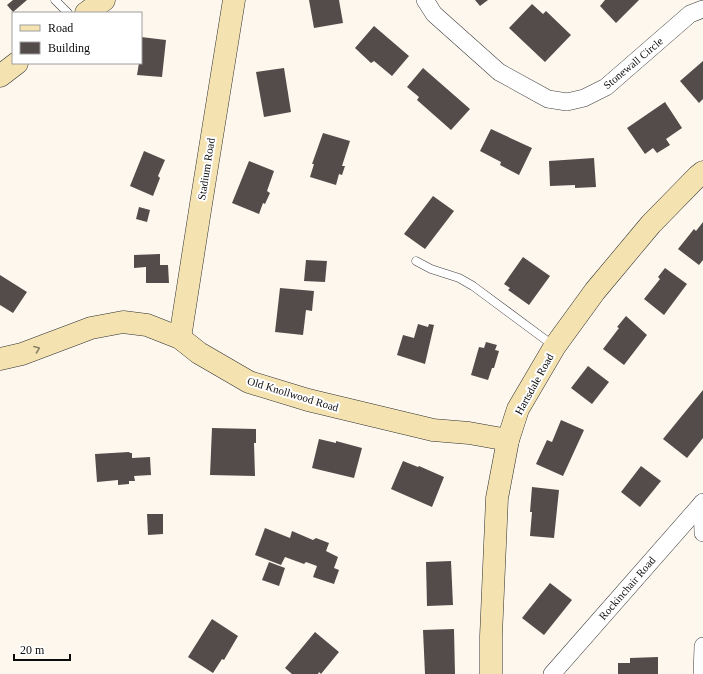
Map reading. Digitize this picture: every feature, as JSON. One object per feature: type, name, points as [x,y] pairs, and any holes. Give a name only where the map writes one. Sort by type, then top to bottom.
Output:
[{"type":"street","points":[[87,12],[104,0]]},
{"type":"street","name":"Stadium Road","points":[[180,338],[200,204],[234,0]]},
{"type":"street","name":"Stonewall Circle","points":[[425,0],[434,14],[499,72],[548,98],[567,102],[584,98],[606,87],[690,14],[703,9]]},
{"type":"street","points":[[0,76],[16,64]]},
{"type":"street","name":"Hartsdale Road","points":[[491,674],[491,636],[497,498],[508,440],[518,409],[555,346],[595,291],[646,230],[703,172]]},
{"type":"street","name":"Old Knollwood Road","points":[[0,359],[22,354],[92,328],[123,322],[147,324],[180,338],[200,353],[249,382],[308,400],[433,430],[469,433],[508,440]]},
{"type":"street","points":[[703,503],[703,533]]},
{"type":"street","name":"Rockinchair Road","points":[[552,674],[703,503]]},
{"type":"street","points":[[702,674],[703,646]]},
{"type":"lane","points":[[55,0],[67,12]]},
{"type":"lane","points":[[416,261],[431,269],[459,278],[473,286],[555,346]]},
{"type":"building","points":[[13,0],[27,0],[13,12],[7,5]]},
{"type":"building","points":[[309,0],[339,0],[343,23],[314,28]]},
{"type":"building","points":[[475,0],[488,0],[480,6]]},
{"type":"building","points":[[605,0],[639,0],[616,23],[600,6]]},
{"type":"building","points":[[532,4],[543,14],[546,11],[571,35],[545,62],[509,28]]},
{"type":"building","points":[[374,26],[409,56],[392,76],[374,61],[371,63],[355,48]]},
{"type":"building","points":[[142,37],[166,40],[162,77],[137,75],[139,64],[142,64]]},
{"type":"building","points":[[703,61],[703,99],[699,103],[680,81]]},
{"type":"building","points":[[284,68],[291,112],[264,117],[256,72]]},
{"type":"building","points":[[423,68],[470,109],[451,130],[417,100],[419,97],[407,87]]},
{"type":"building","points":[[665,102],[682,128],[666,139],[670,145],[657,153],[653,148],[645,154],[627,128]]},
{"type":"building","points":[[491,129],[532,148],[519,175],[500,165],[501,162],[480,151]]},
{"type":"building","points":[[323,133],[350,141],[342,166],[345,166],[342,175],[339,174],[336,185],[310,177],[314,164],[312,164]]},
{"type":"building","points":[[144,151],[165,160],[158,176],[160,178],[153,196],[130,186]]},
{"type":"building","points":[[594,158],[596,187],[575,188],[575,185],[550,186],[549,161]]},
{"type":"building","points":[[249,161],[274,171],[267,191],[270,193],[265,204],[263,203],[259,214],[232,203]]},
{"type":"building","points":[[433,196],[454,211],[425,249],[404,234]]},
{"type":"building","points":[[139,207],[150,210],[147,222],[136,219]]},
{"type":"building","points":[[703,222],[703,260],[699,265],[678,249],[694,229],[696,231]]},
{"type":"building","points":[[160,254],[160,265],[168,265],[169,283],[146,283],[146,267],[134,268],[134,255]]},
{"type":"building","points":[[523,257],[550,276],[529,305],[508,290],[510,288],[504,284]]},
{"type":"building","points":[[306,260],[327,261],[325,282],[304,281]]},
{"type":"building","points":[[665,268],[687,284],[664,315],[644,299],[660,279],[658,277]]},
{"type":"building","points":[[0,275],[27,292],[13,313],[0,305]]},
{"type":"building","points":[[280,288],[314,291],[312,311],[306,310],[303,335],[275,332]]},
{"type":"building","points":[[626,316],[647,335],[624,365],[603,349]]},
{"type":"building","points":[[418,324],[428,327],[429,324],[434,325],[425,364],[397,355],[403,335],[414,338]]},
{"type":"building","points":[[486,342],[497,345],[495,350],[499,351],[494,368],[492,368],[488,380],[471,375],[479,347],[484,348]]},
{"type":"building","points":[[588,366],[609,382],[592,404],[571,388]]},
{"type":"building","points":[[703,390],[703,438],[687,458],[663,439]]},
{"type":"building","points":[[561,420],[584,430],[563,476],[536,464],[547,440],[552,442]]},
{"type":"building","points":[[212,428],[256,429],[256,443],[254,443],[255,476],[210,475]]},
{"type":"building","points":[[319,439],[336,443],[336,441],[362,448],[354,478],[312,468]]},
{"type":"building","points":[[132,453],[132,458],[150,457],[151,475],[134,476],[135,481],[129,481],[129,484],[118,485],[118,480],[97,482],[95,454]]},
{"type":"building","points":[[403,461],[444,477],[432,507],[391,489]]},
{"type":"building","points":[[641,466],[661,481],[640,507],[621,492]]},
{"type":"building","points":[[532,487],[559,490],[554,538],[530,536]]},
{"type":"building","points":[[147,514],[163,514],[163,534],[148,535]]},
{"type":"building","points":[[265,528],[290,538],[292,531],[313,540],[316,538],[329,543],[326,551],[338,557],[334,568],[339,570],[334,584],[313,577],[317,566],[306,562],[304,564],[285,557],[281,565],[255,555]]},
{"type":"building","points":[[451,561],[453,605],[427,606],[426,562]]},
{"type":"building","points":[[269,562],[285,568],[279,586],[262,580]]},
{"type":"building","points":[[550,583],[572,600],[544,635],[522,618]]},
{"type":"building","points":[[212,619],[238,636],[224,660],[222,659],[213,673],[188,657]]},
{"type":"building","points":[[454,629],[455,674],[425,674],[423,630]]},
{"type":"building","points":[[315,632],[339,652],[321,674],[319,672],[318,674],[292,674],[285,668]]},
{"type":"building","points":[[658,657],[658,674],[618,674],[618,663],[630,663],[630,658]]}]
